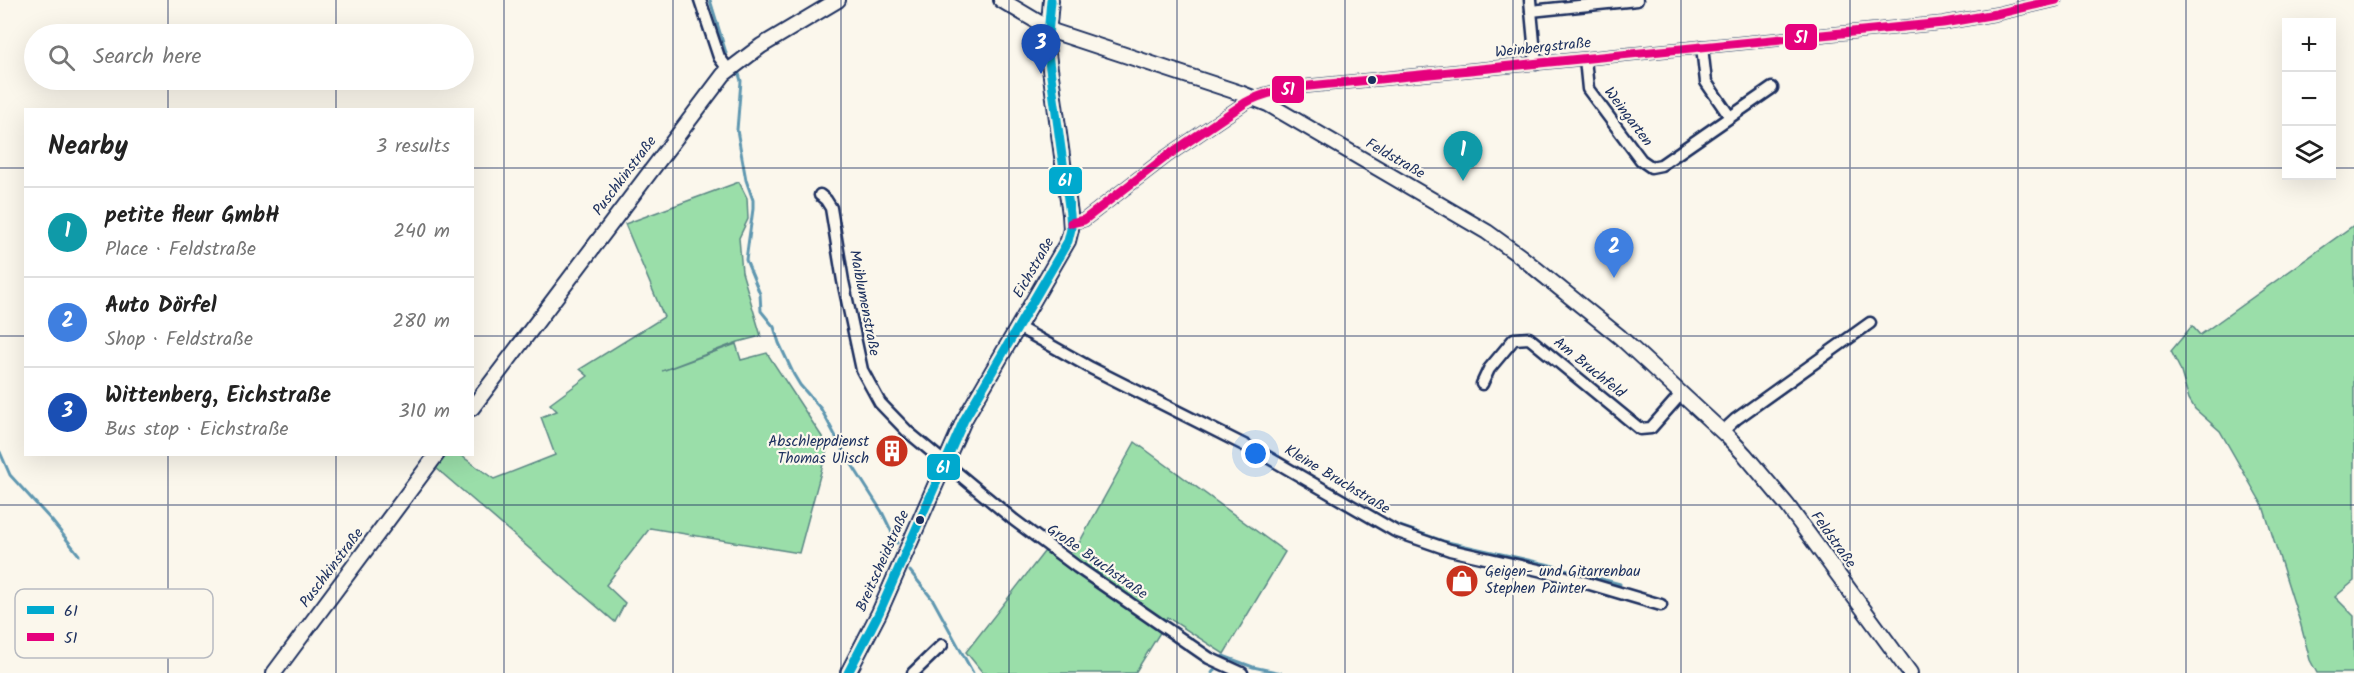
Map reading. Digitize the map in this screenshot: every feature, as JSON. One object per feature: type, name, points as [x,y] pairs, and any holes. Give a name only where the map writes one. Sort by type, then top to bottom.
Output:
[{"type":"street","points":[[700,0],[719,57],[732,66]]},
{"type":"street","name":"Puschkinstraße","points":[[474,405],[700,103],[732,66],[838,0]]},
{"type":"street","name":"Feldstraße","points":[[1001,0],[1048,28],[1254,98],[1460,215],[1510,248],[1608,327],[1723,431],[1787,505],[1910,673]]},
{"type":"street","name":"Eichstraße","points":[[945,461],[968,413],[1068,241],[1071,223],[1047,47],[1051,0]]},
{"type":"street","points":[[1536,64],[1530,5],[1638,0]]},
{"type":"street","name":"Weinbergstraße","points":[[1071,223],[1084,220],[1167,156],[1254,98],[1309,86],[1963,21],[2056,0]]},
{"type":"street","points":[[1702,47],[1706,82],[1730,117]]},
{"type":"street","name":"Weingarten","points":[[1585,58],[1588,89],[1641,160],[1651,167],[1661,165],[1772,88]]},
{"type":"street","name":"Maiblumenstraße","points":[[820,195],[830,203],[858,355],[868,382],[880,403],[895,420],[945,461]]},
{"type":"street","points":[[1723,431],[1736,419],[1870,323]]},
{"type":"street","name":"Kleine Bruchstraße","points":[[1018,327],[1091,368],[1264,455],[1395,531],[1450,550],[1556,573],[1661,605]]},
{"type":"street","name":"Am Bruchfeld","points":[[1482,384],[1489,369],[1514,339],[1529,338],[1640,429],[1651,428],[1682,394]]},
{"type":"street","name":"Puschkinstraße","points":[[274,673],[436,456]]},
{"type":"street","name":"Große Bruchstraße","points":[[945,461],[1047,545],[1217,663],[1242,673]]},
{"type":"street","name":"Breitscheidstraße","points":[[848,673],[879,614],[945,461]]},
{"type":"street","points":[[913,673],[942,645]]},
{"type":"green space","points":[[739,182],[747,198],[748,219],[739,238],[742,272],[761,336],[738,342],[662,371],[736,344],[741,360],[767,353],[828,446],[799,553],[650,528],[606,585],[625,603],[615,622],[436,468],[445,456],[461,456],[494,479],[555,455],[541,417],[557,411],[550,404],[588,376],[580,369],[664,317],[625,224]]},
{"type":"green space","points":[[2354,225],[2354,581],[2335,597],[2354,616],[2354,673],[2317,673],[2310,660],[2263,506],[2220,431],[2195,409],[2189,399],[2180,369],[2171,351],[2192,326],[2200,335]]},
{"type":"green space","points":[[1135,442],[1285,552],[1224,654],[1167,617],[1135,673],[983,673],[966,652],[1044,552],[1074,552]]},
{"type":"waterway","points":[[710,0],[726,53]]},
{"type":"waterway","points":[[739,74],[741,81],[737,130],[746,180],[753,200],[746,260],[760,294],[761,311],[774,327],[794,375],[821,409],[844,452],[882,512],[897,543]]},
{"type":"waterway","points":[[0,452],[10,475],[79,555]]},
{"type":"waterway","points":[[1391,523],[1443,541],[1546,564],[1620,584]]},
{"type":"waterway","points":[[910,571],[933,600],[973,673]]},
{"type":"waterway","points":[[1212,673],[1223,656],[1253,667],[1281,673]]},
{"type":"transit line","name":"61","points":[[848,673],[879,613],[964,420],[1068,241],[1071,229],[1070,214],[1047,47],[1051,0]]},
{"type":"transit line","name":"51","points":[[1071,223],[1084,220],[1167,156],[1245,103],[1276,92],[1309,86],[1943,23],[2056,0]]},
{"type":"place","name":"Wittenberg, Eichstraße","points":[[1041,74]]},
{"type":"place","name":"petite fleur GmbH","points":[[1463,181]]},
{"type":"place","name":"Auto Dörfel","points":[[1614,278]]},
{"type":"place","name":"Abschleppdienst Thomas Ulisch","points":[[892,451]]},
{"type":"place","name":"Geigen- und Gitarrenbau Stephen Painter","points":[[1462,581]]}]
